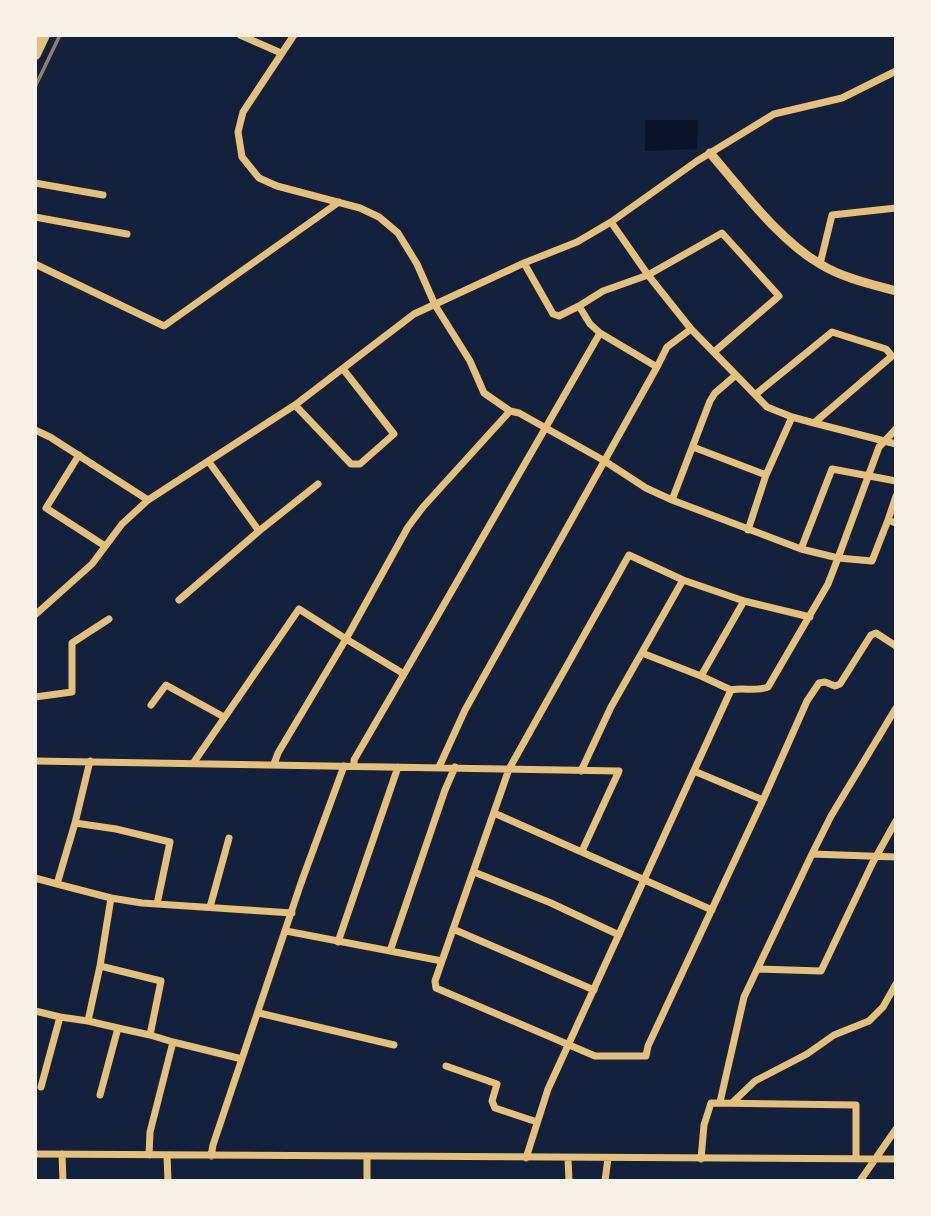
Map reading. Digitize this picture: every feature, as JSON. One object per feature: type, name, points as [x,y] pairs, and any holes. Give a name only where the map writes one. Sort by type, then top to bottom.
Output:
[{"type":"highway","points":[[35,54],[44,35]]},
{"type":"street","points":[[240,35],[281,53]]},
{"type":"street","points":[[294,35],[243,112],[238,132],[242,157],[259,178],[277,186],[360,208],[379,217],[398,233],[417,264],[435,305],[470,361],[484,393],[510,411],[519,412],[603,460],[646,488],[801,549],[838,558],[872,561],[892,521],[896,496]]},
{"type":"street","points":[[35,615],[92,564],[122,524],[148,500],[295,405],[414,314],[558,250],[611,222],[710,153],[774,114],[842,98],[896,71]]},
{"type":"street","points":[[710,153],[753,203],[800,251],[843,275],[896,291]]},
{"type":"street","points":[[35,183],[103,195]]},
{"type":"street","points":[[35,264],[164,326],[339,202]]},
{"type":"street","points":[[820,264],[832,215],[896,208]]},
{"type":"street","points":[[35,218],[127,234]]},
{"type":"street","points":[[611,222],[648,275],[691,329],[767,407],[792,417],[896,444]]},
{"type":"street","points":[[524,263],[553,314],[559,316],[603,291],[648,275],[722,233],[779,296],[714,352]]},
{"type":"street","points":[[579,306],[590,324],[600,333],[657,367]]},
{"type":"street","points":[[439,767],[465,710],[667,347],[691,329]]},
{"type":"street","points":[[756,394],[832,332],[886,349],[892,356],[814,423]]},
{"type":"street","points":[[354,766],[354,760],[600,333]]},
{"type":"street","points":[[295,405],[351,464],[360,464],[394,434],[343,369]]},
{"type":"street","points":[[672,500],[710,401],[715,393],[736,375]]},
{"type":"street","points":[[274,764],[408,527],[510,411]]},
{"type":"street","points":[[748,530],[766,475],[792,417]]},
{"type":"street","points":[[642,653],[731,690],[740,688],[759,691],[768,687],[828,584],[869,474],[884,440],[896,429]]},
{"type":"street","points":[[35,430],[148,500]]},
{"type":"street","points":[[693,447],[766,475]]},
{"type":"street","points":[[79,455],[46,508],[105,546]]},
{"type":"street","points":[[209,462],[259,531]]},
{"type":"street","points":[[801,549],[832,469],[896,481]]},
{"type":"street","points":[[179,600],[318,484]]},
{"type":"street","points":[[810,617],[744,601],[683,580],[629,555],[509,769],[435,981],[436,988],[595,1056],[646,1056],[648,1046],[807,701],[819,683],[835,686],[840,684],[871,635],[876,633],[896,646]]},
{"type":"street","points":[[582,771],[611,707],[683,580]]},
{"type":"street","points":[[701,676],[744,601]]},
{"type":"street","points":[[194,762],[299,609],[404,674]]},
{"type":"street","points":[[35,697],[72,692],[72,643],[109,619]]},
{"type":"street","points":[[151,705],[166,685],[224,717]]},
{"type":"street","points":[[526,1158],[548,1089],[731,690]]},
{"type":"street","points":[[720,1102],[744,997],[831,816],[896,708]]},
{"type":"street","points":[[35,761],[619,771],[582,851]]},
{"type":"street","points":[[57,884],[90,761]]},
{"type":"street","points":[[211,1156],[344,766]]},
{"type":"street","points":[[338,942],[398,767]]},
{"type":"street","points":[[390,951],[455,767]]},
{"type":"street","points":[[694,771],[763,800]]},
{"type":"street","points":[[494,813],[712,910]]},
{"type":"street","points":[[758,969],[821,971],[876,856],[896,821]]},
{"type":"street","points":[[75,823],[116,829],[170,842],[157,904]]},
{"type":"street","points":[[210,907],[229,838]]},
{"type":"street","points":[[812,854],[896,857]]},
{"type":"street","points":[[474,872],[551,903],[619,935]]},
{"type":"street","points":[[35,878],[111,898],[157,904],[292,913]]},
{"type":"street","points":[[88,1021],[111,898]]},
{"type":"street","points":[[453,929],[594,990]]},
{"type":"street","points":[[286,931],[442,961]]},
{"type":"street","points":[[100,966],[161,981],[150,1035]]},
{"type":"street","points":[[733,1102],[755,1081],[807,1054],[834,1035],[869,1021],[883,1007],[895,983]]},
{"type":"street","points":[[35,1011],[150,1035],[242,1059]]},
{"type":"street","points":[[259,1013],[394,1045]]},
{"type":"street","points":[[41,1087],[60,1017]]},
{"type":"street","points":[[100,1095],[118,1028]]},
{"type":"street","points":[[149,1155],[150,1132],[173,1042]]},
{"type":"street","points":[[446,1066],[497,1084],[492,1101],[495,1108],[537,1122]]},
{"type":"street","points":[[35,1073],[44,1073]]},
{"type":"street","points":[[701,1158],[704,1125],[711,1103],[733,1102],[856,1105],[856,1159]]},
{"type":"street","points":[[860,1181],[896,1129]]},
{"type":"street","points":[[35,1154],[896,1160]]},
{"type":"street","points":[[62,1154],[63,1181]]},
{"type":"street","points":[[167,1155],[167,1181]]},
{"type":"street","points":[[367,1157],[367,1181]]},
{"type":"street","points":[[568,1158],[569,1181]]},
{"type":"street","points":[[605,1181],[608,1158]]},
{"type":"water","points":[[645,120],[698,120],[697,149],[645,151]]},
{"type":"railway","points":[[35,87],[60,35]]}]
